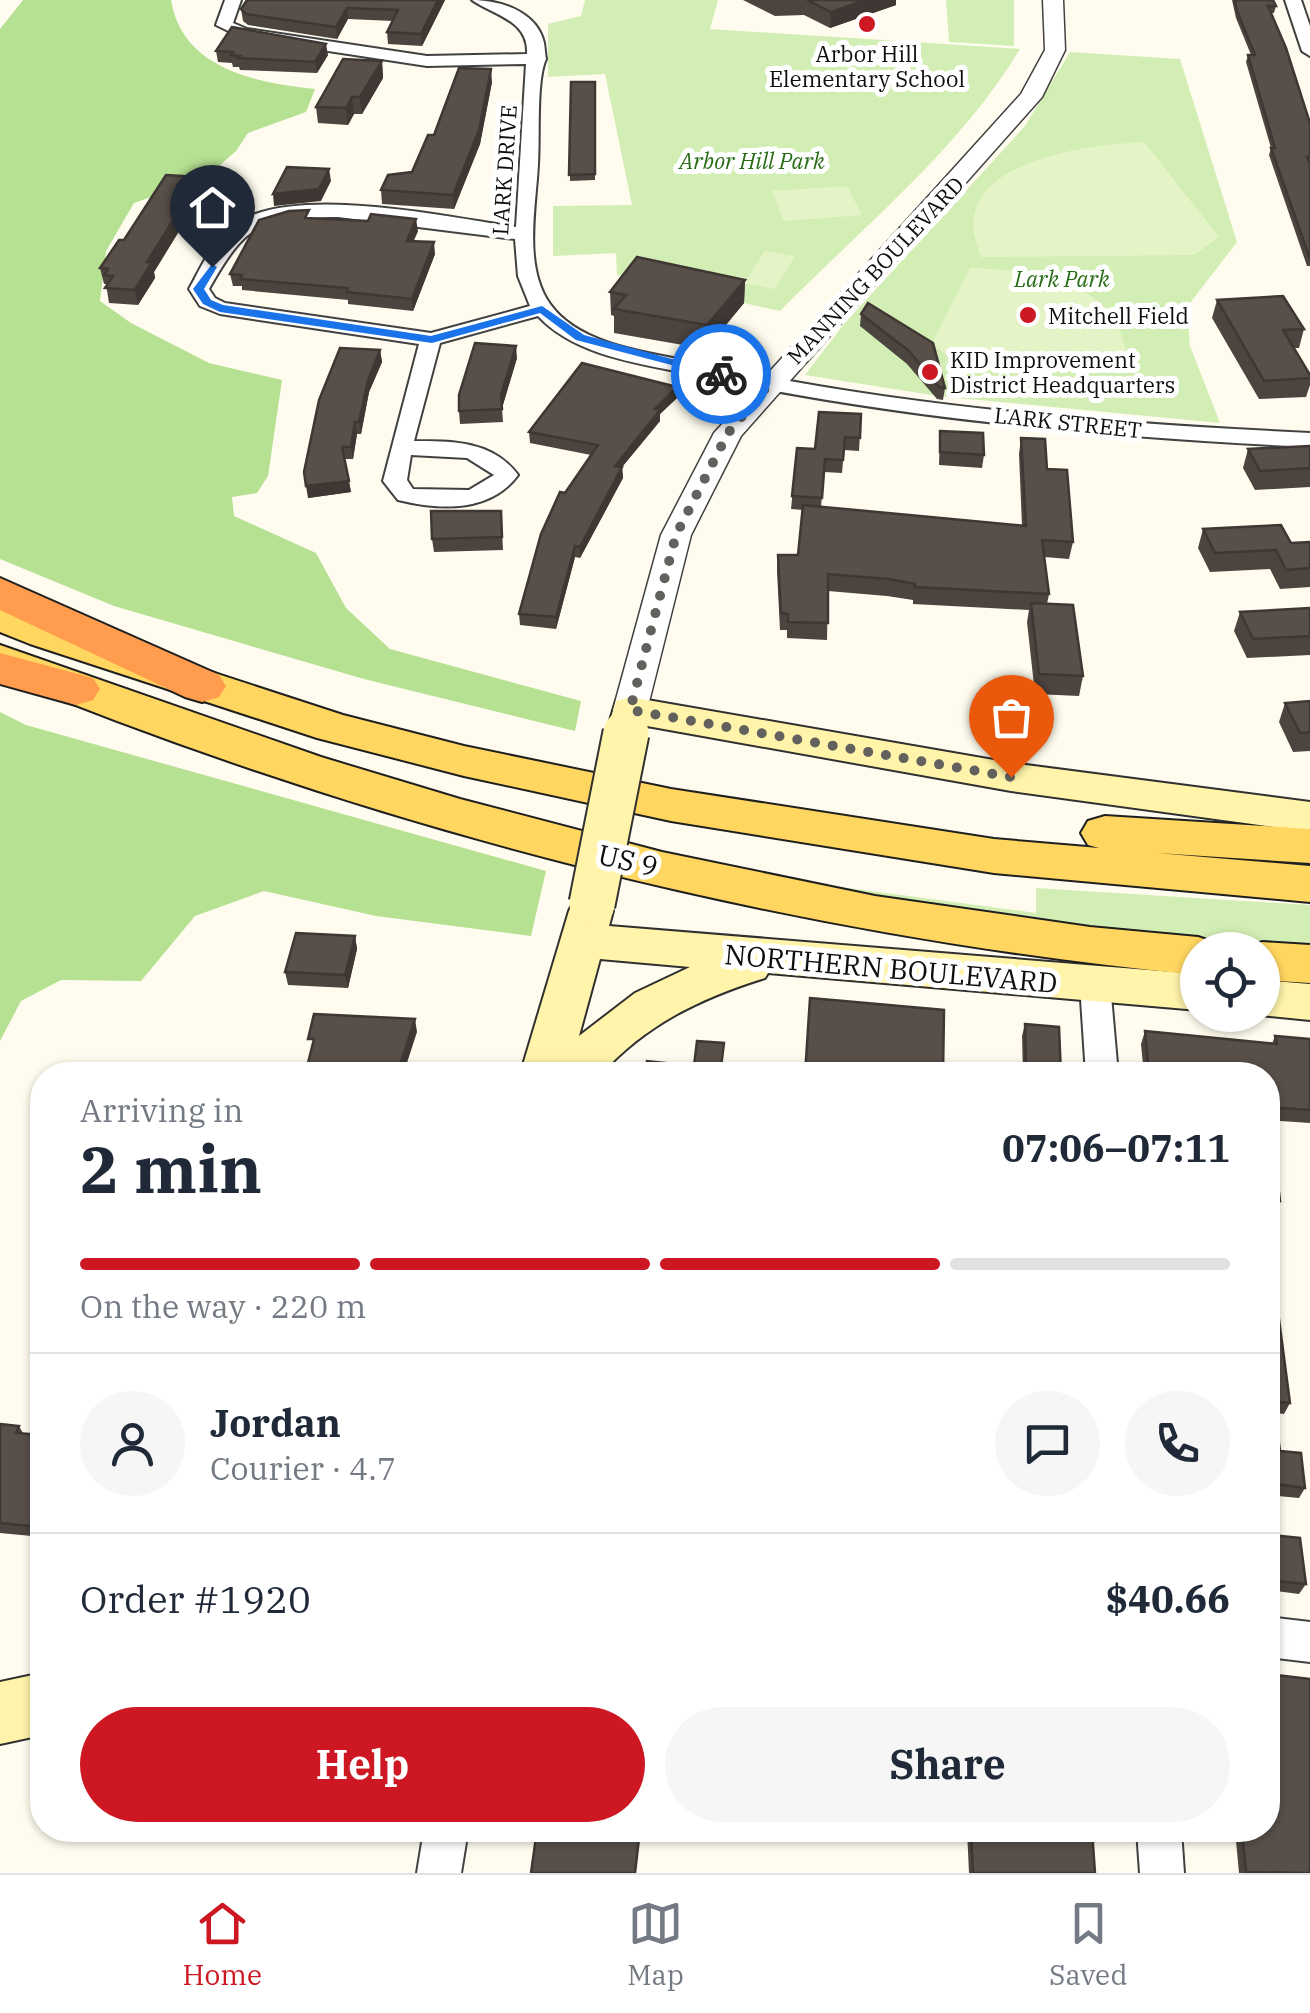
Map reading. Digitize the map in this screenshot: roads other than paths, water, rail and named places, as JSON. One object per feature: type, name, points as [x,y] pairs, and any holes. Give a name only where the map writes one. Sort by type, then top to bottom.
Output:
[{"type":"highway","points":[[0,592],[202,686]]},
{"type":"highway","points":[[0,668],[76,689]]},
{"type":"main road","points":[[0,616],[45,635],[202,686],[464,761],[671,806],[994,856],[1310,884]]},
{"type":"main road","name":"US 9","points":[[0,658],[212,738],[428,808],[630,861],[941,925],[1180,954]]},
{"type":"main road","points":[[548,1062],[588,922],[628,722],[1310,817]]},
{"type":"main road","points":[[671,806],[830,812],[1310,846]]},
{"type":"main road","name":"NORTHERN BOULEVARD","points":[[588,922],[778,959],[1180,991]]},
{"type":"main road","points":[[584,1062],[608,1036],[654,1000],[700,979],[778,959]]},
{"type":"main road","points":[[1280,962],[1310,964]]},
{"type":"main road","points":[[1280,1000],[1310,1002]]},
{"type":"main road","points":[[0,1712],[30,1706]]},
{"type":"street","points":[[233,0],[224,25],[243,33],[427,60],[538,58],[529,27],[496,5],[480,0]]},
{"type":"street","name":"MANNING BOULEVARD","points":[[628,722],[676,535],[728,433],[1031,97],[1054,50],[1054,0]]},
{"type":"street","points":[[1294,0],[1310,51]]},
{"type":"street","name":"LARK DRIVE","points":[[538,58],[522,234],[530,288],[542,309]]},
{"type":"street","points":[[522,234],[357,214],[287,212],[240,228],[199,289],[207,302],[220,308],[432,339],[542,309],[580,337],[618,350],[768,385]]},
{"type":"street","points":[[401,448],[432,339]]},
{"type":"street","name":"LARK STREET","points":[[768,385],[1114,428],[1310,440]]},
{"type":"street","points":[[1095,984],[1101,1062]]},
{"type":"street","points":[[1280,1638],[1310,1642]]},
{"type":"street","points":[[439,1873],[444,1842]]},
{"type":"street","points":[[1160,1842],[1162,1873]]},
{"type":"place","name":"Arbor Hill Elementary School","points":[[867,24]]},
{"type":"place","name":"Mitchell Field","points":[[1028,315]]},
{"type":"place","name":"KID Improvement District Headquarters","points":[[930,372]]},
{"type":"park label","name":"Arbor Hill Park","points":[[752,160]]},
{"type":"park label","name":"Lark Park","points":[[1062,278]]}]
